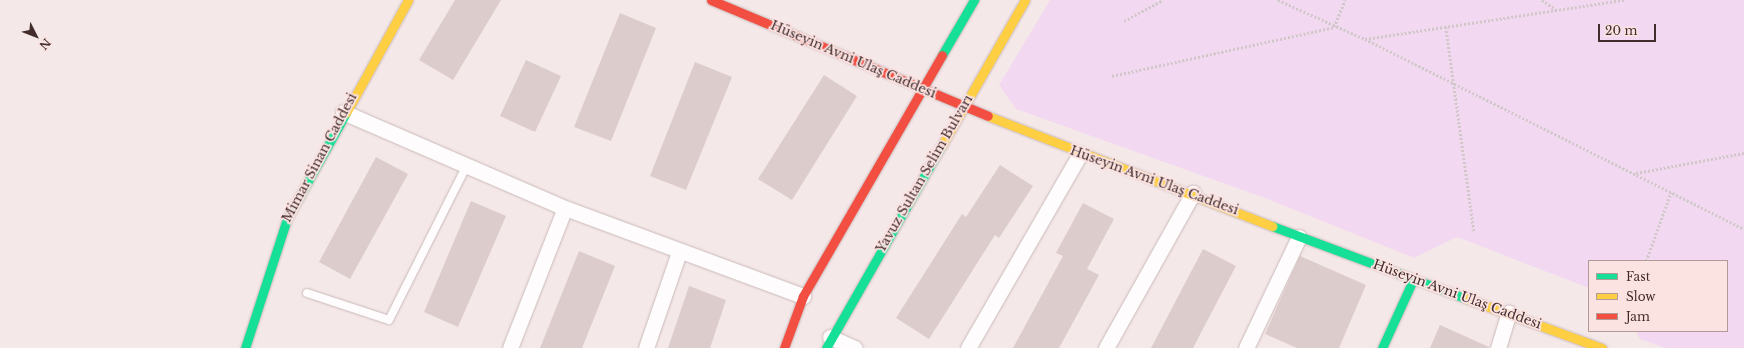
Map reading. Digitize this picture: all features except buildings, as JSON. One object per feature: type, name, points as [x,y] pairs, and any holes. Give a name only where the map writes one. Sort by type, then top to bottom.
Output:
[{"type":"street","name":"Mimar Sinan Caddesi","points":[[245,348],[287,219],[343,112],[408,0]]},
{"type":"street","name":"Hüseyin Avni Ulaş Caddesi","points":[[711,0],[964,108],[1080,154],[1193,193],[1299,237],[1602,348]]},
{"type":"street","points":[[784,348],[803,296],[921,89],[974,0]]},
{"type":"street","name":"Yavuz Sultan Selim Bulvarı","points":[[828,343],[1025,0]]},
{"type":"street","points":[[343,112],[466,167],[564,208],[679,252],[803,296]]},
{"type":"street","points":[[968,348],[1080,154]]},
{"type":"street","points":[[1106,348],[1193,193]]},
{"type":"street","points":[[510,348],[564,208]]},
{"type":"street","points":[[1246,348],[1299,237]]},
{"type":"street","points":[[646,348],[679,252]]},
{"type":"street","points":[[1382,348],[1413,280]]},
{"type":"street","points":[[1498,348],[1509,313]]},
{"type":"street","points":[[828,343],[855,348]]},
{"type":"lane","points":[[308,293],[389,320],[466,167]]},
{"type":"path","points":[[1124,21],[1164,0]]},
{"type":"path","points":[[1278,0],[1334,27],[1365,39],[1635,173],[1744,229]]},
{"type":"path","points":[[1334,27],[1345,0]]},
{"type":"path","points":[[1542,0],[1559,11]]},
{"type":"path","points":[[1365,39],[1624,0]]},
{"type":"path","points":[[1112,76],[1334,27]]},
{"type":"path","points":[[1446,27],[1474,230]]},
{"type":"path","points":[[1635,173],[1744,153]]},
{"type":"path","points":[[1646,260],[1671,192]]},
{"type":"shaded area","points":[[1050,0],[1744,0],[1744,348],[1665,348],[1640,339],[1636,332],[1728,332],[1728,260],[1588,260],[1588,288],[1457,237],[1414,258],[1265,198],[1016,109],[999,85]]},
{"type":"traffic: fast","points":[[942,55],[974,0]]},
{"type":"traffic: fast","points":[[245,348],[287,219],[346,113]]},
{"type":"traffic: fast","points":[[826,348],[942,145]]},
{"type":"traffic: fast","points":[[1272,226],[1465,298]]},
{"type":"traffic: fast","points":[[1382,348],[1413,280]]},
{"type":"traffic: slow","points":[[346,113],[408,0]]},
{"type":"traffic: slow","points":[[942,145],[1025,0]]},
{"type":"traffic: slow","points":[[988,116],[1272,226]]},
{"type":"traffic: slow","points":[[1465,298],[1602,348]]},
{"type":"traffic: jam","points":[[711,0],[988,116]]},
{"type":"traffic: jam","points":[[784,348],[803,296],[942,55]]}]
